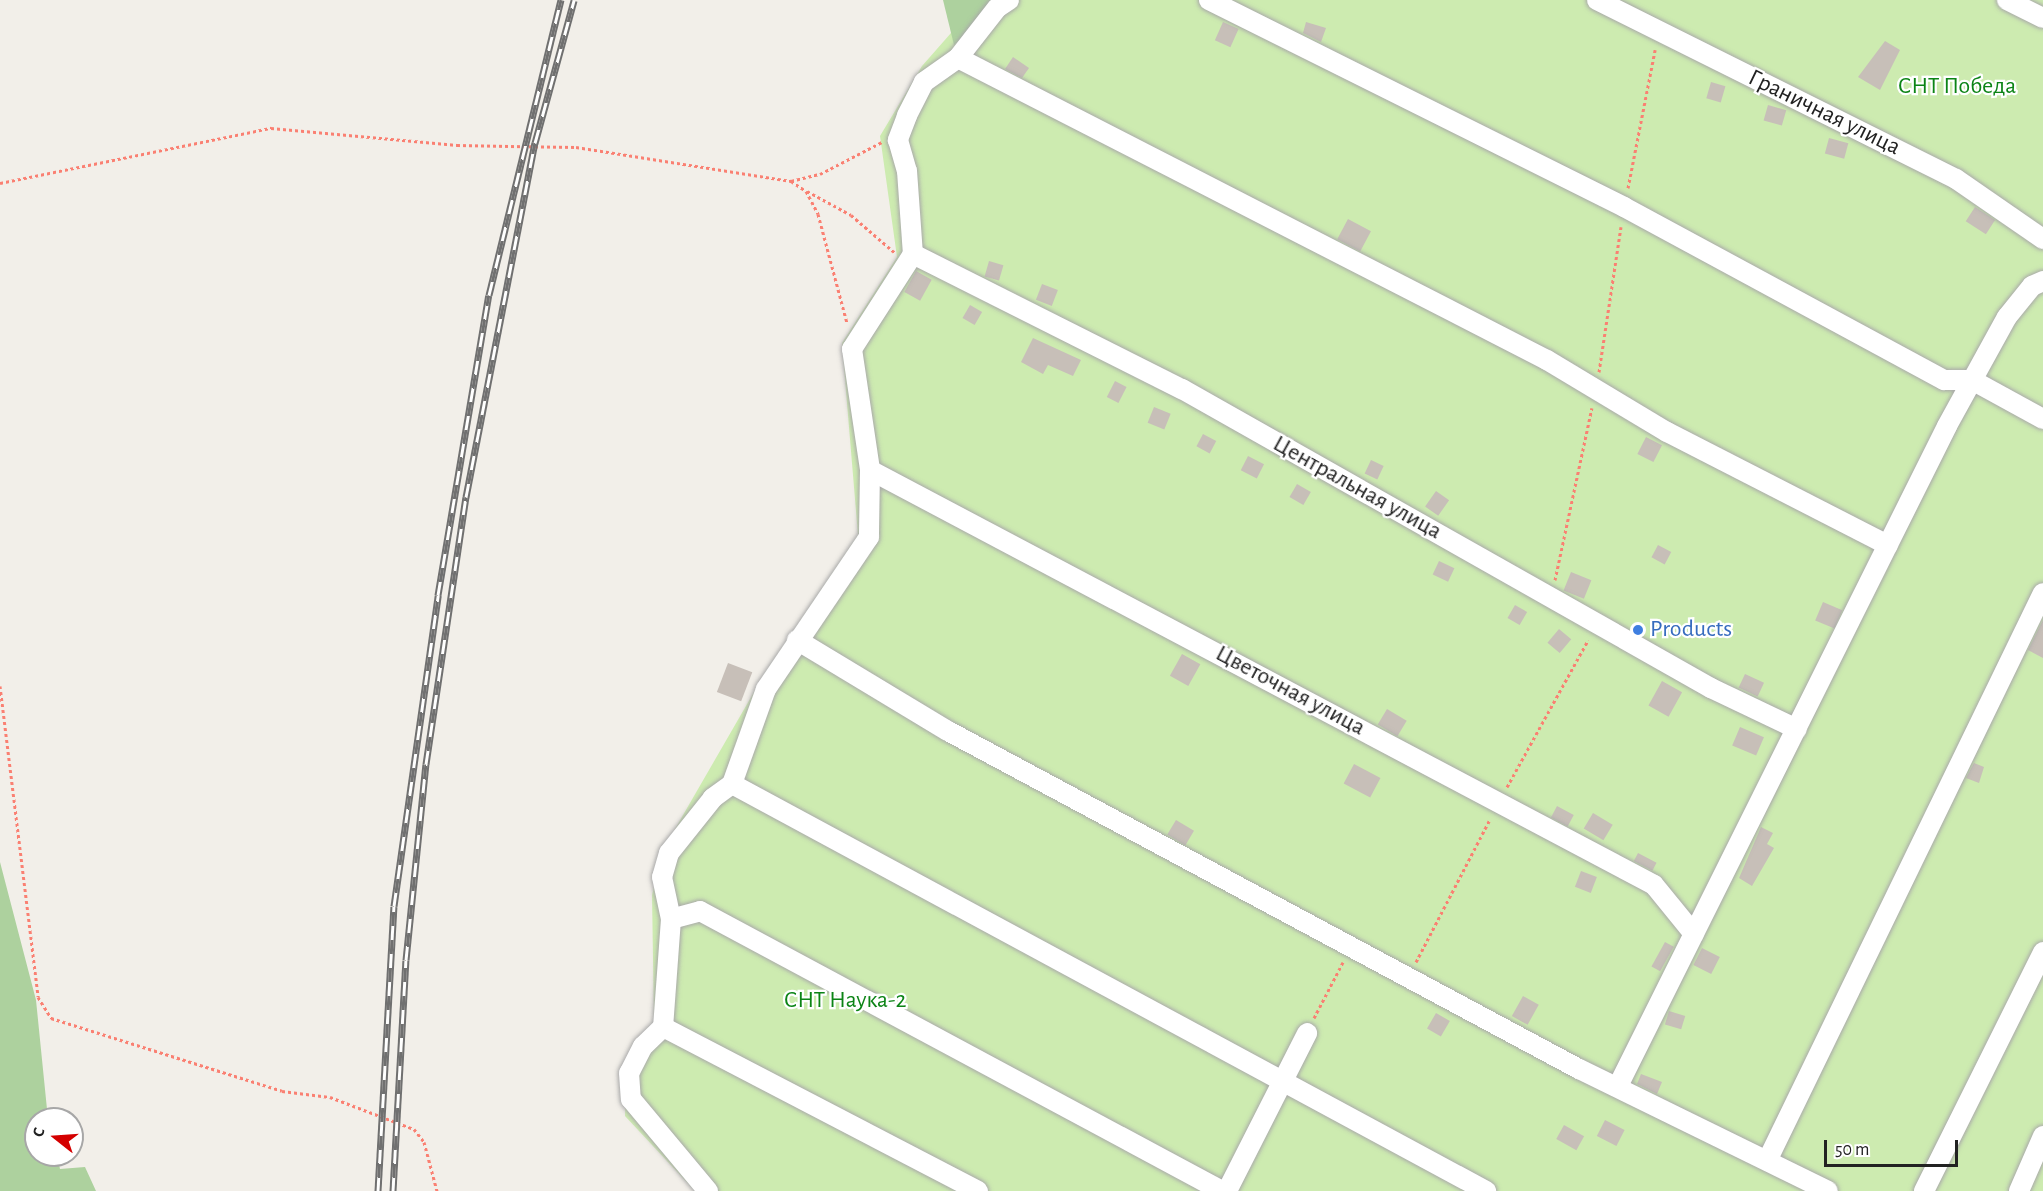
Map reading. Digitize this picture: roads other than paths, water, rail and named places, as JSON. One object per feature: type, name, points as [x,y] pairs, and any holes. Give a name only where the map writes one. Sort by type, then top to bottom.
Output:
[{"type":"street","points":[[708,1191],[631,1099],[629,1073],[643,1046],[663,1027],[671,919],[662,877],[669,853],[713,798],[732,784],[766,689],[797,640],[869,537],[870,470],[852,349],[913,254],[907,171],[898,140],[924,82],[958,58],[997,8],[1009,0]]},
{"type":"street","points":[[1209,0],[1624,207],[1944,380],[1972,380],[2043,419]]},
{"type":"street","name":"Граничная улица","points":[[1597,0],[1956,179],[2043,239]]},
{"type":"street","points":[[2007,0],[2043,18]]},
{"type":"street","points":[[958,58],[1536,354],[1666,432],[1888,545]]},
{"type":"street","name":"Центральная улица","points":[[913,254],[1182,389],[1598,624],[1797,729]]},
{"type":"street","points":[[1618,1086],[1972,380],[2007,316],[2043,280]]},
{"type":"street","name":"Цветочная улица","points":[[870,470],[1654,885],[1694,934]]},
{"type":"street","points":[[1768,1159],[2043,593]]},
{"type":"street","points":[[797,640],[948,731],[1351,947],[1618,1086],[1828,1191]]},
{"type":"street","points":[[732,784],[1486,1191]]},
{"type":"street","points":[[671,919],[699,911],[1222,1191]]},
{"type":"street","points":[[1924,1191],[2043,952]]},
{"type":"street","points":[[663,1027],[978,1191]]},
{"type":"street","points":[[1227,1191],[1307,1033]]},
{"type":"street","points":[[2019,1191],[2043,1136]]},
{"type":"railway","points":[[378,1191],[394,906],[438,595],[489,295],[561,0]]},
{"type":"railway","points":[[393,1191],[406,960],[426,764],[466,497],[535,143],[574,0]]},
{"type":"place","name":"Products","points":[[1638,630]]},
{"type":"park label","name":"СНТ Победа","points":[[1957,87]]},
{"type":"park label","name":"СНТ Наука-2","points":[[845,1001]]}]
